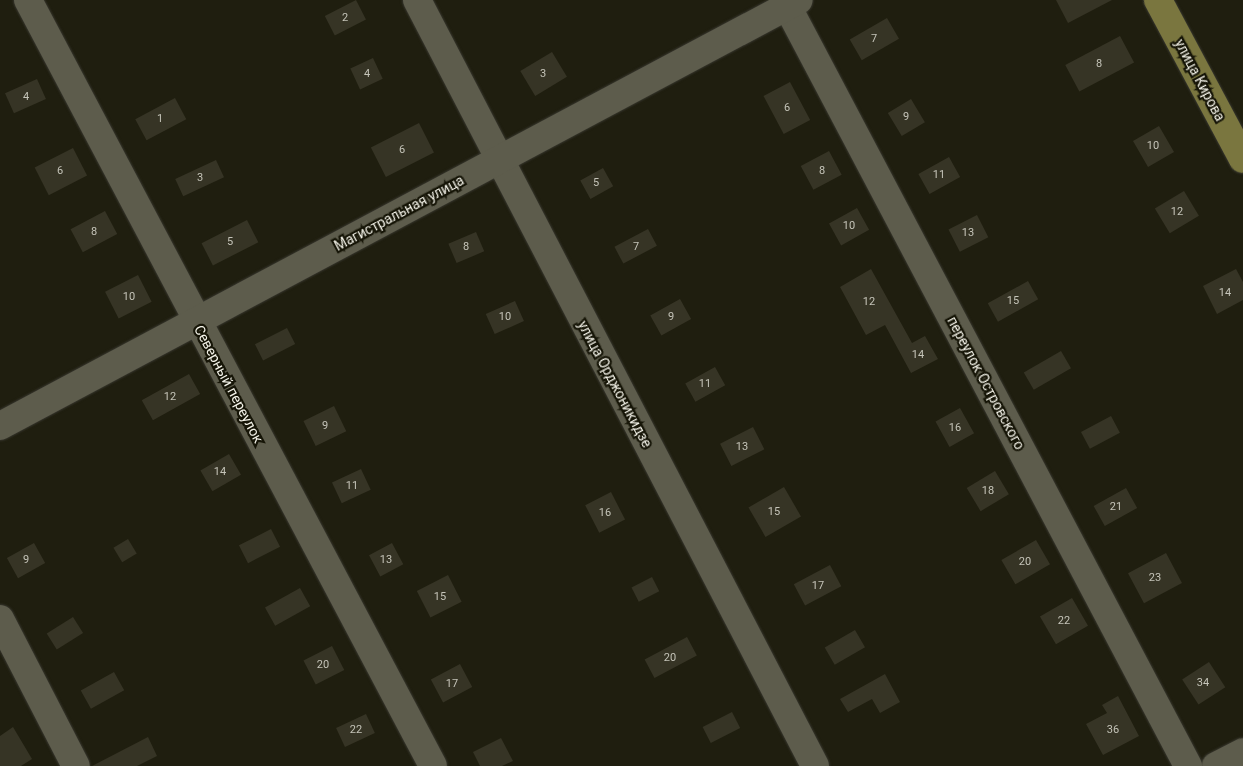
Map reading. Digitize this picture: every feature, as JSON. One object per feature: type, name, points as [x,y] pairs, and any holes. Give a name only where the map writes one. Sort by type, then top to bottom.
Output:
[{"type":"main road","name":"улица Кирова","points":[[1158,0],[1243,160]]},
{"type":"street","name":"Северный переулок","points":[[28,0],[196,322],[433,766]]},
{"type":"street","name":"улица Орджоникидзе","points":[[417,0],[498,160],[815,766]]},
{"type":"street","name":"Магистральная улица","points":[[0,426],[790,2]]},
{"type":"street","name":"переулок Островского","points":[[790,2],[1188,766]]},
{"type":"street","points":[[0,619],[76,766]]},
{"type":"street","points":[[1216,766],[1243,752]]},
{"type":"building","points":[[356,0],[366,20],[335,35],[325,16]]},
{"type":"building","points":[[1056,0],[1112,0],[1068,23]]},
{"type":"building","points":[[887,18],[899,39],[862,60],[850,40]]},
{"type":"building","points":[[1120,36],[1134,62],[1079,92],[1065,65]]},
{"type":"building","points":[[552,52],[567,77],[535,96],[520,71]]},
{"type":"building","points":[[373,58],[383,79],[360,89],[350,69]]},
{"type":"building","points":[[37,79],[46,99],[14,113],[5,93]]},
{"type":"building","points":[[790,82],[810,120],[784,134],[764,96]]},
{"type":"building","points":[[175,98],[186,119],[147,140],[135,119]]},
{"type":"building","points":[[911,99],[925,122],[902,136],[888,113]]},
{"type":"building","points":[[419,123],[434,152],[386,177],[371,148]]},
{"type":"building","points":[[1159,126],[1174,152],[1148,167],[1133,141]]},
{"type":"building","points":[[73,148],[87,176],[49,195],[35,168]]},
{"type":"building","points":[[829,151],[842,175],[813,190],[801,166]]},
{"type":"building","points":[[949,157],[960,177],[930,194],[918,174]]},
{"type":"building","points":[[216,160],[224,177],[183,196],[175,179]]},
{"type":"building","points":[[603,168],[613,186],[590,199],[580,181]]},
{"type":"building","points":[[1184,191],[1199,216],[1170,233],[1155,209]]},
{"type":"building","points":[[857,208],[869,230],[841,245],[829,224]]},
{"type":"building","points":[[105,211],[117,234],[83,252],[71,229]]},
{"type":"building","points":[[977,215],[988,237],[960,252],[948,230]]},
{"type":"building","points":[[247,220],[258,242],[213,265],[202,243]]},
{"type":"building","points":[[648,229],[657,246],[623,264],[614,247]]},
{"type":"building","points":[[476,232],[484,251],[457,263],[448,244]]},
{"type":"building","points":[[871,269],[912,343],[925,336],[938,359],[911,373],[885,325],[866,335],[840,287]]},
{"type":"building","points":[[1236,269],[1243,282],[1243,300],[1217,314],[1203,286]]},
{"type":"building","points":[[138,275],[152,302],[119,319],[105,292]]},
{"type":"building","points":[[1028,281],[1038,299],[998,322],[988,303]]},
{"type":"building","points":[[680,299],[691,319],[661,336],[650,315]]},
{"type":"building","points":[[515,301],[524,321],[495,334],[486,314]]},
{"type":"building","points":[[287,328],[295,344],[263,360],[255,344]]},
{"type":"building","points":[[1061,351],[1071,368],[1034,390],[1024,373]]},
{"type":"building","points":[[715,367],[725,385],[695,402],[685,383]]},
{"type":"building","points":[[189,374],[200,394],[153,420],[142,400]]},
{"type":"building","points":[[334,406],[346,431],[316,446],[303,421]]},
{"type":"building","points":[[960,408],[974,433],[950,447],[936,422]]},
{"type":"building","points":[[1111,416],[1120,433],[1090,449],[1081,432]]},
{"type":"building","points":[[753,427],[764,449],[731,466],[720,444]]},
{"type":"building","points":[[229,454],[241,475],[212,491],[200,470]]},
{"type":"building","points":[[361,469],[371,490],[342,503],[332,483]]},
{"type":"building","points":[[995,471],[1009,494],[981,511],[967,488]]},
{"type":"building","points":[[784,487],[801,516],[765,537],[748,507]]},
{"type":"building","points":[[1126,488],[1137,508],[1105,526],[1094,506]]},
{"type":"building","points":[[611,492],[625,520],[599,533],[585,505]]},
{"type":"building","points":[[271,529],[280,547],[248,563],[239,545]]},
{"type":"building","points":[[128,539],[137,554],[122,562],[113,548]]},
{"type":"building","points":[[1036,540],[1050,564],[1015,584],[1001,560]]},
{"type":"building","points":[[34,543],[45,563],[18,578],[7,558]]},
{"type":"building","points":[[392,543],[403,564],[380,576],[369,555]]},
{"type":"building","points":[[1166,553],[1182,583],[1144,603],[1128,573]]},
{"type":"building","points":[[830,565],[841,586],[805,605],[794,584]]},
{"type":"building","points":[[448,575],[462,602],[430,618],[417,591]]},
{"type":"building","points":[[652,577],[659,591],[639,602],[632,587]]},
{"type":"building","points":[[300,588],[310,606],[275,626],[265,607]]},
{"type":"building","points":[[1072,598],[1088,626],[1056,644],[1040,616]]},
{"type":"building","points":[[73,617],[83,633],[57,650],[47,633]]},
{"type":"building","points":[[855,630],[865,647],[835,665],[825,648]]},
{"type":"building","points":[[687,637],[697,656],[654,678],[645,660]]},
{"type":"building","points":[[332,646],[344,670],[316,685],[303,661]]},
{"type":"building","points":[[1209,662],[1225,687],[1199,705],[1182,679]]},
{"type":"building","points":[[460,664],[472,687],[443,702],[431,679]]},
{"type":"building","points":[[114,672],[124,690],[91,709],[81,690]]},
{"type":"building","points":[[885,674],[900,702],[880,713],[872,699],[848,712],[840,699]]},
{"type":"building","points":[[1118,696],[1139,736],[1103,755],[1086,724],[1107,713],[1102,705]]},
{"type":"building","points":[[732,712],[740,728],[711,743],[703,727]]},
{"type":"building","points":[[366,714],[375,733],[345,747],[336,728]]},
{"type":"building","points":[[13,727],[32,759],[21,766],[0,766],[0,736]]},
{"type":"building","points":[[148,737],[157,756],[137,766],[92,766]]},
{"type":"building","points":[[501,738],[513,761],[502,766],[480,766],[473,752]]}]
